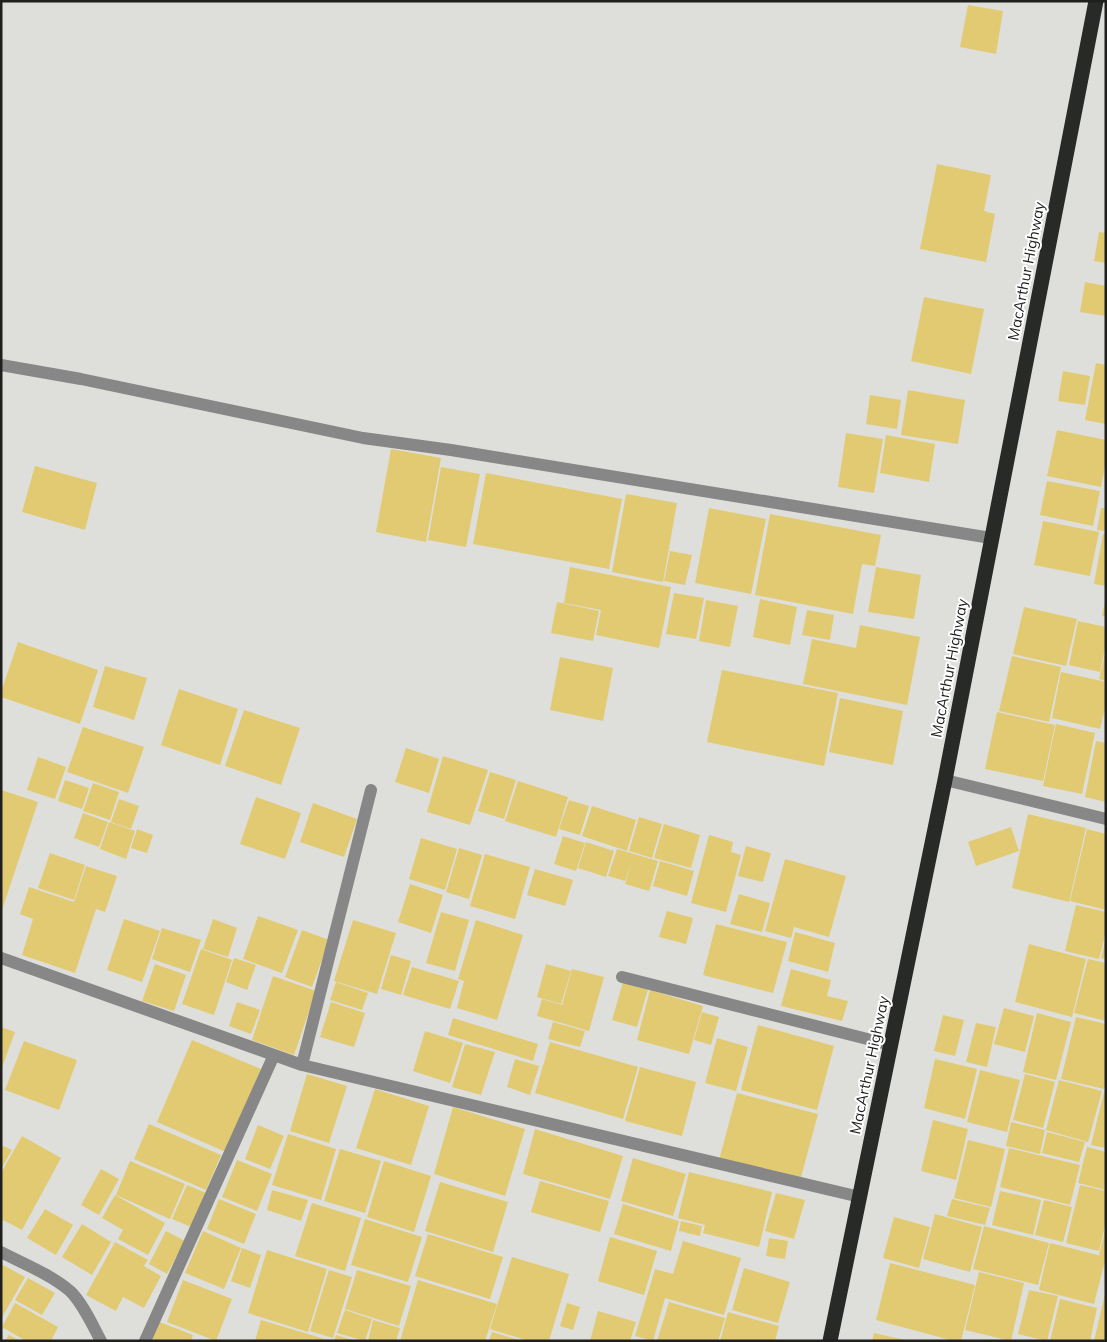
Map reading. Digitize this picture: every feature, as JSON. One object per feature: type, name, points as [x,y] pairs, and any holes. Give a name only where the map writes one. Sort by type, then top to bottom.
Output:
[{"type":"highway","name":"MacArthur Highway","points":[[830,1341],[945,780],[1096,1]]},
{"type":"street","points":[[1,365],[82,378],[363,438],[470,453],[991,538]]},
{"type":"street","points":[[945,780],[1106,819]]},
{"type":"street","points":[[302,1065],[371,790]]},
{"type":"street","points":[[1,958],[302,1065],[860,1197]]},
{"type":"street","points":[[622,977],[891,1045]]},
{"type":"street","points":[[145,1341],[274,1055]]},
{"type":"street","points":[[1,1252],[52,1278],[71,1292],[90,1319],[101,1341]]},
{"type":"building","points":[[968,5],[1003,11],[996,54],[960,47]]},
{"type":"building","points":[[937,164],[991,175],[984,211],[995,214],[986,262],[920,249]]},
{"type":"building","points":[[1099,232],[1106,233],[1106,263],[1094,261]]},
{"type":"building","points":[[1085,282],[1106,286],[1106,316],[1080,312]]},
{"type":"building","points":[[924,297],[984,309],[971,374],[911,361]]},
{"type":"building","points":[[1096,363],[1106,365],[1106,424],[1085,420]]},
{"type":"building","points":[[1063,371],[1090,376],[1085,405],[1058,401]]},
{"type":"building","points":[[908,390],[965,400],[958,444],[901,435]]},
{"type":"building","points":[[870,395],[901,400],[897,429],[866,424]]},
{"type":"building","points":[[1057,430],[1106,440],[1106,462],[1101,487],[1047,476]]},
{"type":"building","points":[[846,433],[883,439],[874,493],[838,487]]},
{"type":"building","points":[[886,435],[935,444],[929,482],[880,473]]},
{"type":"building","points":[[391,449],[441,458],[426,542],[376,532]]},
{"type":"building","points":[[35,466],[97,483],[85,530],[22,512]]},
{"type":"building","points":[[441,467],[480,474],[466,547],[428,540]]},
{"type":"building","points":[[486,473],[622,499],[609,569],[473,544]]},
{"type":"building","points":[[1047,481],[1100,491],[1093,526],[1040,515]]},
{"type":"building","points":[[626,494],[677,503],[663,582],[612,572]]},
{"type":"building","points":[[709,508],[766,519],[751,594],[695,583]]},
{"type":"building","points":[[1101,508],[1106,508],[1106,531],[1097,530]]},
{"type":"building","points":[[770,514],[881,535],[875,566],[862,564],[853,614],[755,595]]},
{"type":"building","points":[[1043,521],[1099,532],[1090,576],[1034,565]]},
{"type":"building","points":[[1103,534],[1106,534],[1106,586],[1094,584]]},
{"type":"building","points":[[670,551],[692,555],[685,585],[664,581]]},
{"type":"building","points":[[570,567],[671,587],[659,648],[596,635],[601,610],[564,603]]},
{"type":"building","points":[[876,567],[921,575],[914,619],[868,612]]},
{"type":"building","points":[[674,593],[704,598],[696,639],[666,634]]},
{"type":"building","points":[[760,599],[797,607],[790,645],[753,637]]},
{"type":"building","points":[[706,600],[738,606],[730,647],[699,641]]},
{"type":"building","points":[[1106,601],[1106,617],[1102,616]]},
{"type":"building","points":[[557,602],[599,611],[593,641],[551,633]]},
{"type":"building","points":[[1024,607],[1077,619],[1066,666],[1013,654]]},
{"type":"building","points":[[807,610],[834,615],[830,640],[802,635]]},
{"type":"building","points":[[1078,621],[1106,627],[1106,644],[1100,672],[1069,665]]},
{"type":"building","points":[[860,625],[920,637],[907,705],[803,684],[812,639],[856,648]]},
{"type":"building","points":[[18,642],[98,670],[80,724],[1,697]]},
{"type":"building","points":[[1106,654],[1106,681],[1099,679]]},
{"type":"building","points":[[1012,656],[1061,667],[1049,722],[999,711]]},
{"type":"building","points":[[560,657],[613,668],[603,721],[550,710]]},
{"type":"building","points":[[105,666],[147,678],[134,720],[93,707]]},
{"type":"building","points":[[722,670],[838,693],[824,766],[707,742]]},
{"type":"building","points":[[1061,672],[1106,682],[1106,705],[1100,729],[1052,718]]},
{"type":"building","points":[[179,689],[238,709],[220,765],[161,745]]},
{"type":"building","points":[[840,698],[903,711],[893,765],[829,752]]},
{"type":"building","points":[[244,710],[300,728],[281,785],[225,766]]},
{"type":"building","points":[[997,712],[1055,725],[1043,781],[985,769]]},
{"type":"building","points":[[1056,724],[1095,733],[1082,794],[1043,786]]},
{"type":"building","points":[[83,727],[144,747],[128,793],[67,772]]},
{"type":"building","points":[[1096,741],[1106,743],[1106,802],[1085,797]]},
{"type":"building","points":[[406,748],[439,759],[429,793],[395,782]]},
{"type":"building","points":[[443,756],[488,770],[470,825],[427,812]]},
{"type":"building","points":[[38,757],[66,767],[55,799],[27,790]]},
{"type":"building","points":[[490,772],[516,780],[504,819],[478,811]]},
{"type":"building","points":[[65,780],[89,788],[82,809],[58,801]]},
{"type":"building","points":[[518,781],[568,797],[556,837],[505,821]]},
{"type":"building","points":[[93,783],[119,792],[110,820],[83,811]]},
{"type":"building","points":[[1,790],[38,802],[2,910],[1,910]]},
{"type":"building","points":[[256,797],[301,813],[285,859],[240,844]]},
{"type":"building","points":[[119,799],[139,806],[131,829],[111,822]]},
{"type":"building","points":[[569,800],[589,806],[580,835],[559,829]]},
{"type":"building","points":[[313,803],[357,819],[344,857],[300,842]]},
{"type":"building","points":[[592,806],[636,820],[627,851],[582,836]]},
{"type":"building","points":[[83,813],[108,822],[99,847],[74,838]]},
{"type":"building","points":[[1028,814],[1086,828],[1069,902],[1012,888]]},
{"type":"building","points":[[639,817],[662,824],[652,858],[629,851]]},
{"type":"building","points":[[109,822],[135,831],[126,859],[100,849]]},
{"type":"building","points":[[664,824],[700,835],[691,868],[654,858]]},
{"type":"building","points":[[1011,827],[1019,851],[976,866],[968,842]]},
{"type":"building","points":[[137,829],[153,835],[147,853],[131,848]]},
{"type":"building","points":[[1087,829],[1106,834],[1106,910],[1070,901]]},
{"type":"building","points":[[709,835],[733,842],[731,852],[741,855],[726,912],[691,903]]},
{"type":"building","points":[[563,836],[585,843],[576,871],[554,864]]},
{"type":"building","points":[[421,838],[457,849],[445,890],[409,879]]},
{"type":"building","points":[[586,842],[614,851],[606,877],[578,868]]},
{"type":"building","points":[[746,846],[771,853],[763,882],[738,876]]},
{"type":"building","points":[[459,848],[482,855],[469,899],[446,892]]},
{"type":"building","points":[[617,849],[658,861],[649,891],[625,884],[631,865],[625,881],[608,876]]},
{"type":"building","points":[[50,853],[85,865],[74,900],[38,888]]},
{"type":"building","points":[[485,854],[530,867],[515,919],[470,906]]},
{"type":"building","points":[[785,859],[846,876],[829,937],[794,927],[791,938],[765,931]]},
{"type":"building","points":[[660,861],[694,871],[687,896],[653,886]]},
{"type":"building","points":[[86,866],[117,876],[105,912],[96,909],[75,973],[22,955],[33,919],[20,914],[29,887],[74,902]]},
{"type":"building","points":[[535,869],[573,880],[565,906],[527,895]]},
{"type":"building","points":[[410,884],[443,895],[431,933],[398,922]]},
{"type":"building","points":[[739,894],[770,903],[762,932],[730,924]]},
{"type":"building","points":[[1076,905],[1106,912],[1106,932],[1099,959],[1065,951]]},
{"type":"building","points":[[667,911],[693,918],[686,944],[659,937]]},
{"type":"building","points":[[441,912],[469,920],[455,971],[426,963]]},
{"type":"building","points":[[258,916],[298,930],[282,973],[243,959]]},
{"type":"building","points":[[124,919],[160,931],[142,982],[107,970]]},
{"type":"building","points":[[213,919],[237,928],[228,957],[203,949]]},
{"type":"building","points":[[353,920],[396,933],[377,994],[334,981]]},
{"type":"building","points":[[476,920],[523,935],[497,1020],[457,1008],[464,981],[458,979]]},
{"type":"building","points":[[716,924],[787,942],[773,993],[703,975]]},
{"type":"building","points":[[162,928],[201,940],[190,972],[152,959]]},
{"type":"building","points":[[302,930],[329,940],[312,987],[285,977]]},
{"type":"building","points":[[795,932],[835,943],[828,972],[788,961]]},
{"type":"building","points":[[1106,942],[1106,959],[1101,958]]},
{"type":"building","points":[[1029,944],[1086,959],[1072,1017],[1015,1002]]},
{"type":"building","points":[[201,949],[232,960],[214,1015],[182,1004]]},
{"type":"building","points":[[391,955],[411,961],[401,995],[381,989]]},
{"type":"building","points":[[234,958],[256,965],[247,990],[226,982]]},
{"type":"building","points":[[1088,959],[1106,963],[1106,1021],[1074,1013]]},
{"type":"building","points":[[155,964],[186,975],[174,1011],[142,1001]]},
{"type":"building","points":[[546,964],[571,971],[561,1004],[537,997]]},
{"type":"building","points":[[412,967],[459,981],[450,1009],[403,995]]},
{"type":"building","points":[[572,969],[604,977],[589,1031],[537,1016],[542,999],[562,1005]]},
{"type":"building","points":[[791,969],[831,980],[827,996],[848,1001],[842,1021],[781,1006]]},
{"type":"building","points":[[273,976],[316,991],[294,1055],[252,1040]]},
{"type":"building","points":[[336,982],[368,993],[362,1010],[330,1000]]},
{"type":"building","points":[[623,982],[648,989],[637,1027],[612,1020]]},
{"type":"building","points":[[650,990],[703,1006],[689,1054],[637,1040]]},
{"type":"building","points":[[237,1002],[260,1010],[251,1034],[229,1026]]},
{"type":"building","points":[[331,1002],[365,1013],[354,1047],[320,1037]]},
{"type":"building","points":[[1004,1008],[1034,1016],[1025,1052],[994,1044]]},
{"type":"building","points":[[702,1012],[719,1017],[711,1045],[694,1040]]},
{"type":"building","points":[[1037,1013],[1071,1022],[1056,1080],[1023,1072]]},
{"type":"building","points":[[943,1015],[964,1020],[955,1056],[934,1051]]},
{"type":"building","points":[[1076,1017],[1106,1024],[1106,1081],[1104,1089],[1061,1079]]},
{"type":"building","points":[[453,1018],[538,1044],[533,1061],[448,1035]]},
{"type":"building","points":[[553,1022],[585,1031],[580,1047],[548,1039]]},
{"type":"building","points":[[976,1023],[996,1027],[987,1067],[966,1062]]},
{"type":"building","points":[[758,1025],[834,1046],[817,1110],[741,1090]]},
{"type":"building","points":[[1,1027],[15,1032],[1,1070]]},
{"type":"building","points":[[425,1031],[463,1043],[450,1083],[413,1071]]},
{"type":"building","points":[[717,1038],[748,1047],[736,1091],[705,1083]]},
{"type":"building","points":[[192,1040],[261,1069],[226,1152],[157,1122]]},
{"type":"building","points":[[24,1041],[77,1060],[59,1110],[5,1090]]},
{"type":"building","points":[[550,1042],[638,1067],[623,1119],[535,1093]]},
{"type":"building","points":[[465,1044],[495,1052],[481,1095],[452,1087]]},
{"type":"building","points":[[515,1059],[539,1066],[530,1095],[507,1087]]},
{"type":"building","points":[[935,1059],[977,1069],[965,1119],[924,1108]]},
{"type":"building","points":[[640,1067],[696,1082],[682,1136],[625,1121]]},
{"type":"building","points":[[980,1070],[1020,1080],[1007,1132],[967,1122]]},
{"type":"building","points":[[307,1074],[347,1086],[329,1143],[290,1131]]},
{"type":"building","points":[[1025,1074],[1055,1082],[1043,1128],[1013,1120]]},
{"type":"building","points":[[1059,1080],[1102,1091],[1088,1142],[1046,1130]]},
{"type":"building","points":[[375,1089],[429,1106],[411,1165],[356,1148]]},
{"type":"building","points":[[1104,1092],[1106,1092],[1106,1148],[1091,1145]]},
{"type":"building","points":[[737,1093],[818,1114],[800,1181],[719,1160]]},
{"type":"building","points":[[453,1107],[525,1129],[505,1196],[434,1174]]},
{"type":"building","points":[[933,1120],[968,1129],[956,1180],[921,1171]]},
{"type":"building","points":[[1011,1122],[1045,1130],[1040,1154],[1006,1146]]},
{"type":"building","points":[[149,1124],[221,1155],[206,1190],[134,1159]]},
{"type":"building","points":[[258,1125],[284,1136],[270,1169],[245,1159]]},
{"type":"building","points":[[535,1129],[623,1156],[610,1199],[523,1174]]},
{"type":"building","points":[[1047,1132],[1085,1142],[1079,1162],[1042,1153]]},
{"type":"building","points":[[288,1134],[336,1149],[321,1200],[272,1185]]},
{"type":"building","points":[[22,1136],[61,1158],[22,1230],[1,1219],[1,1173]]},
{"type":"building","points":[[968,1140],[1005,1149],[991,1207],[954,1198]]},
{"type":"building","points":[[1,1145],[12,1150],[1,1169]]},
{"type":"building","points":[[1087,1147],[1106,1152],[1106,1190],[1078,1183]]},
{"type":"building","points":[[1009,1148],[1080,1165],[1070,1205],[1000,1187]]},
{"type":"building","points":[[340,1149],[381,1161],[365,1213],[324,1201]]},
{"type":"building","points":[[633,1158],[686,1174],[673,1216],[621,1201]]},
{"type":"building","points":[[237,1160],[272,1174],[257,1211],[222,1197]]},
{"type":"building","points":[[130,1161],[185,1184],[170,1219],[116,1195]]},
{"type":"building","points":[[384,1161],[431,1176],[414,1232],[367,1217]]},
{"type":"building","points":[[101,1169],[119,1179],[99,1215],[81,1205]]},
{"type":"building","points":[[689,1172],[772,1192],[759,1247],[703,1233],[705,1225],[678,1218]]},
{"type":"building","points":[[540,1181],[609,1201],[600,1232],[531,1212]]},
{"type":"building","points":[[440,1182],[508,1202],[493,1252],[425,1231]]},
{"type":"building","points":[[187,1185],[206,1193],[191,1227],[172,1219]]},
{"type":"building","points":[[1080,1185],[1106,1191],[1106,1222],[1099,1251],[1066,1243]]},
{"type":"building","points":[[272,1190],[308,1200],[301,1221],[267,1210]]},
{"type":"building","points":[[1000,1191],[1041,1200],[1033,1235],[992,1225]]},
{"type":"building","points":[[776,1193],[805,1200],[794,1239],[765,1231]]},
{"type":"building","points":[[115,1195],[165,1223],[148,1255],[118,1239],[123,1230],[102,1218]]},
{"type":"building","points":[[219,1199],[256,1214],[244,1244],[207,1229]]},
{"type":"building","points":[[952,1199],[990,1208],[985,1225],[947,1216]]},
{"type":"building","points":[[1044,1200],[1072,1207],[1063,1242],[1035,1235]]},
{"type":"building","points":[[312,1203],[361,1218],[345,1271],[295,1256]]},
{"type":"building","points":[[623,1204],[679,1221],[671,1251],[614,1234]]},
{"type":"building","points":[[45,1209],[73,1225],[56,1255],[27,1238]]},
{"type":"building","points":[[935,1214],[982,1227],[970,1272],[923,1259]]},
{"type":"building","points":[[894,1217],[930,1227],[919,1268],[883,1258]]},
{"type":"building","points":[[365,1219],[422,1237],[408,1282],[351,1265]]},
{"type":"building","points":[[681,1221],[702,1226],[700,1236],[679,1231]]},
{"type":"building","points":[[82,1224],[111,1242],[92,1275],[62,1257]]},
{"type":"building","points":[[984,1226],[1049,1243],[1038,1285],[973,1269]]},
{"type":"building","points":[[166,1231],[185,1241],[167,1274],[149,1264]]},
{"type":"building","points":[[203,1231],[241,1248],[224,1289],[185,1273]]},
{"type":"building","points":[[1106,1231],[1106,1257],[1099,1255]]},
{"type":"building","points":[[428,1234],[503,1257],[490,1299],[415,1276]]},
{"type":"building","points":[[610,1237],[657,1251],[644,1295],[598,1281]]},
{"type":"building","points":[[769,1238],[788,1241],[785,1259],[766,1256]]},
{"type":"building","points":[[683,1241],[741,1258],[724,1315],[665,1298],[653,1341],[635,1336],[655,1269],[673,1274]]},
{"type":"building","points":[[115,1242],[148,1260],[144,1266],[161,1276],[144,1308],[123,1297],[116,1311],[86,1295]]},
{"type":"building","points":[[1050,1243],[1106,1257],[1094,1304],[1039,1290]]},
{"type":"building","points":[[242,1248],[261,1255],[250,1288],[231,1281]]},
{"type":"building","points":[[267,1250],[327,1269],[308,1332],[248,1313]]},
{"type":"building","points":[[512,1257],[569,1274],[549,1341],[529,1341],[490,1329]]},
{"type":"building","points":[[890,1263],[975,1285],[961,1341],[954,1341],[876,1320]]},
{"type":"building","points":[[1,1264],[25,1277],[1,1319]]},
{"type":"building","points":[[744,1268],[790,1282],[778,1323],[732,1310]]},
{"type":"building","points":[[329,1270],[352,1277],[333,1338],[310,1331]]},
{"type":"building","points":[[357,1270],[411,1286],[399,1326],[345,1309]]},
{"type":"building","points":[[979,1272],[1024,1283],[1011,1341],[965,1330]]},
{"type":"building","points":[[28,1278],[55,1293],[42,1315],[15,1300]]},
{"type":"building","points":[[183,1280],[232,1299],[216,1341],[167,1322]]},
{"type":"building","points":[[418,1280],[497,1304],[485,1341],[400,1341]]},
{"type":"building","points":[[1029,1290],[1058,1296],[1047,1341],[1018,1334]]},
{"type":"building","points":[[1105,1294],[1106,1341],[1094,1341]]},
{"type":"building","points":[[1060,1299],[1097,1308],[1090,1341],[1050,1341]]},
{"type":"building","points":[[669,1302],[725,1318],[718,1341],[657,1341]]},
{"type":"building","points":[[15,1303],[58,1327],[51,1341],[26,1341],[2,1327]]},
{"type":"building","points":[[567,1303],[580,1307],[573,1330],[560,1326]]},
{"type":"building","points":[[345,1310],[372,1319],[365,1341],[337,1333]]},
{"type":"building","points":[[598,1311],[636,1322],[630,1341],[590,1341]]},
{"type":"building","points":[[728,1312],[779,1326],[775,1341],[720,1341]]},
{"type":"building","points":[[261,1320],[328,1340],[255,1341]]},
{"type":"building","points":[[373,1320],[400,1328],[396,1341],[368,1341]]},
{"type":"building","points":[[157,1321],[193,1335],[191,1341],[149,1341]]},
{"type":"building","points":[[492,1332],[519,1340],[519,1341],[489,1341]]},
{"type":"building","points":[[874,1333],[905,1340],[872,1341]]},
{"type":"building","points":[[9,1335],[20,1341],[5,1341]]},
{"type":"building","points":[[336,1335],[353,1340],[353,1341],[334,1341]]}]
